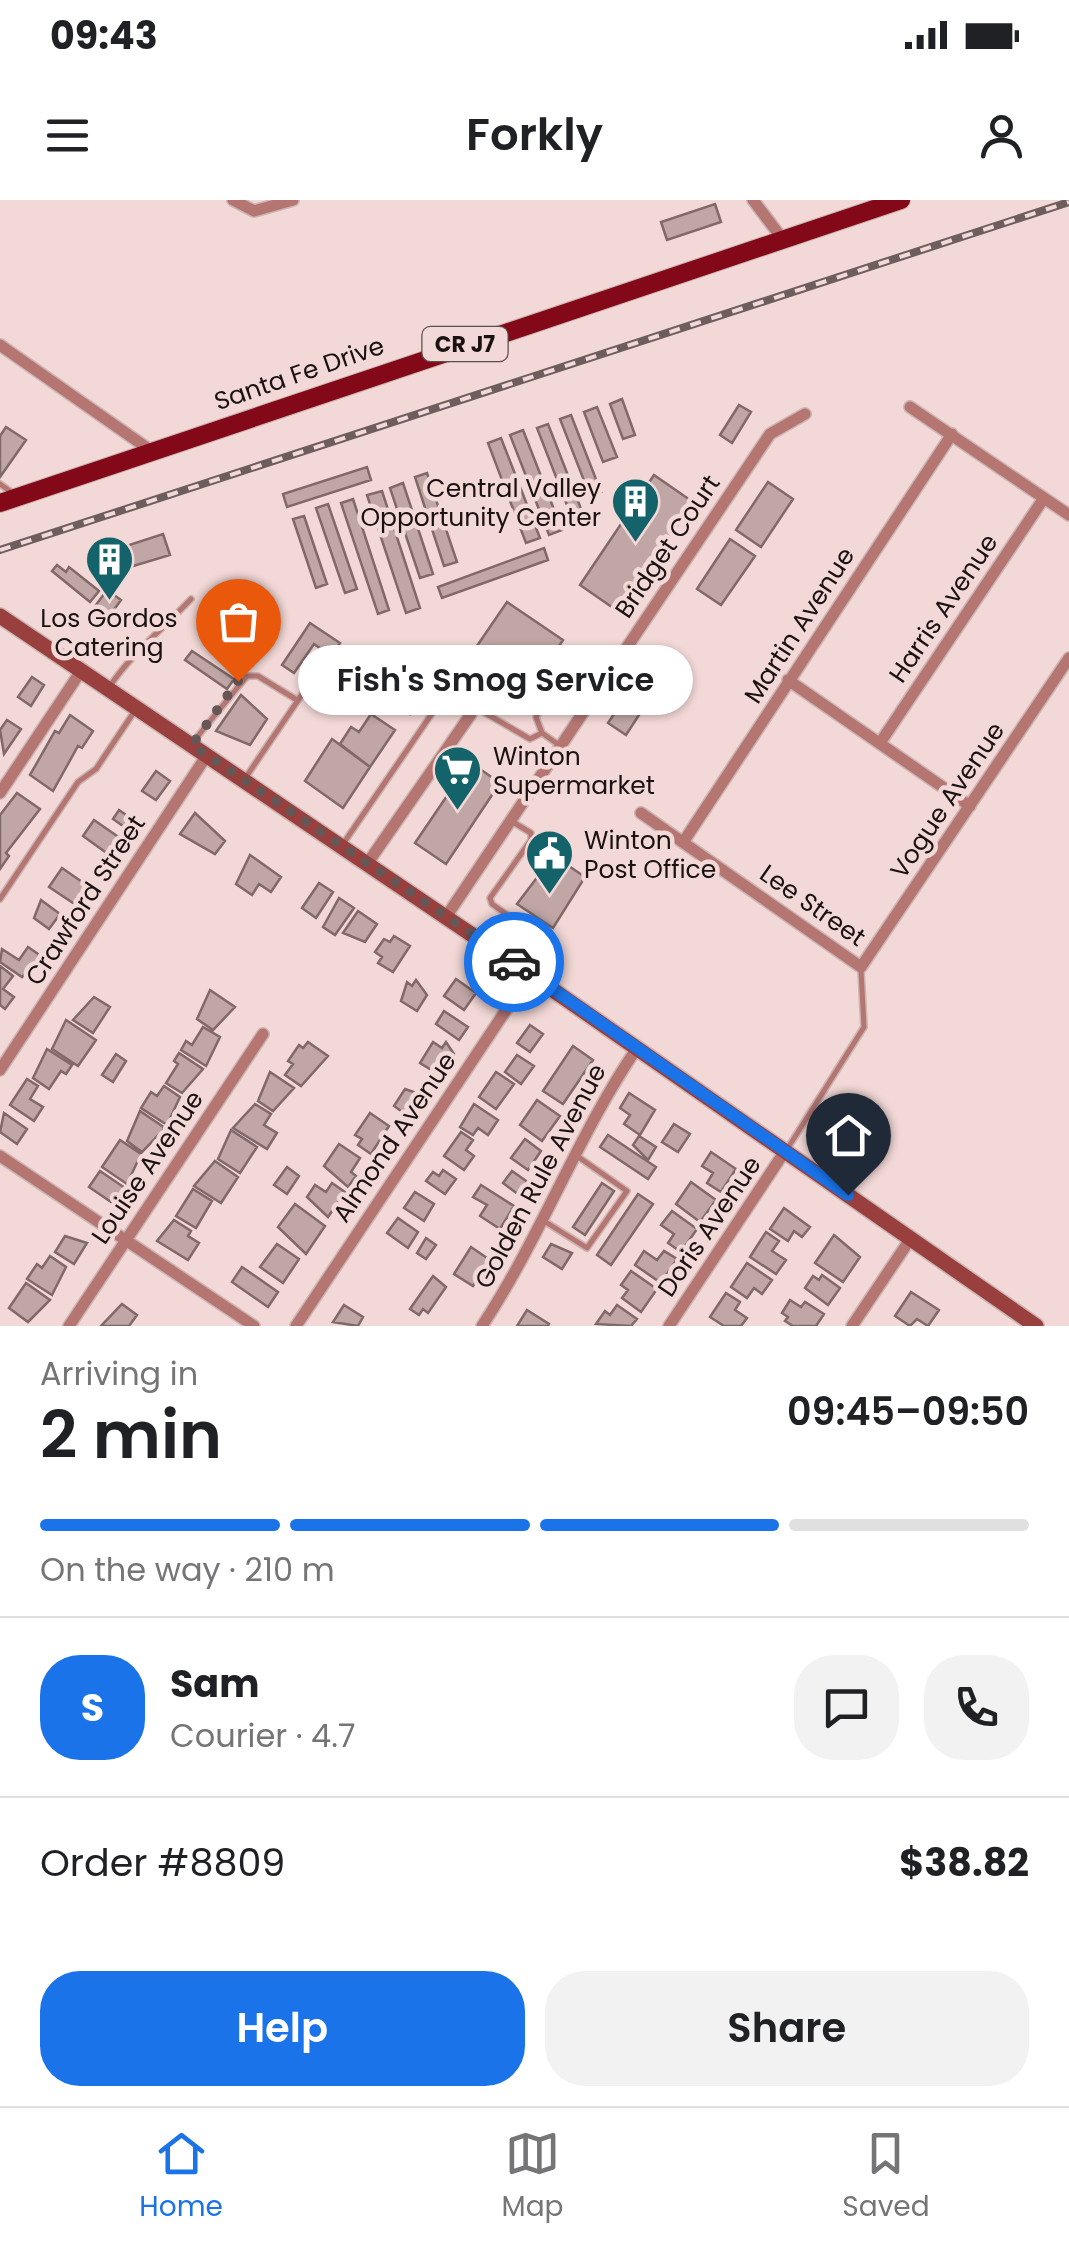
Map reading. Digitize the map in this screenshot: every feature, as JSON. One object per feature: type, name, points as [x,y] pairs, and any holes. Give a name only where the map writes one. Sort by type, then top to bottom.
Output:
[{"type":"main road","name":"Santa Fe Drive","points":[[9,500],[900,200]]},
{"type":"main road","points":[[0,616],[446,916],[1036,1326]]},
{"type":"street","points":[[233,200],[254,211],[293,200]]},
{"type":"street","points":[[753,200],[781,237]]},
{"type":"street","points":[[0,345],[150,450]]},
{"type":"street","points":[[910,407],[1069,515]]},
{"type":"street","name":"Bridget Court","points":[[446,916],[770,434],[805,414]]},
{"type":"street","name":"Martin Avenue","points":[[684,842],[952,434]]},
{"type":"street","name":"Harris Avenue","points":[[880,743],[1044,498]]},
{"type":"street","name":"Vogue Avenue","points":[[862,967],[1069,658]]},
{"type":"street","points":[[0,793],[82,670]]},
{"type":"street","points":[[788,680],[970,806]]},
{"type":"street","points":[[367,864],[472,710]]},
{"type":"street","name":"Crawford Street","points":[[0,1070],[207,755]]},
{"type":"street","name":"Lee Street","points":[[640,812],[862,967]]},
{"type":"street","name":"Almond Avenue","points":[[296,1326],[526,971]]},
{"type":"street","name":"Louise Avenue","points":[[68,1326],[263,1034]]},
{"type":"street","name":"Golden Rule Avenue","points":[[482,1326],[544,1221],[576,1155],[637,1048]]},
{"type":"street","name":"Doris Avenue","points":[[669,1326],[786,1151]]},
{"type":"street","points":[[0,1156],[254,1326]]},
{"type":"street","points":[[852,1326],[910,1238]]},
{"type":"lane","points":[[0,484],[9,500]]},
{"type":"lane","points":[[108,689],[131,656],[151,642],[190,599]]},
{"type":"lane","points":[[560,746],[542,733],[536,717],[578,652],[612,669]]},
{"type":"lane","points":[[244,780],[324,662]]},
{"type":"lane","points":[[192,745],[246,676],[272,684],[298,700]]},
{"type":"lane","points":[[341,846],[450,688],[472,710],[530,739],[542,733]]},
{"type":"lane","points":[[0,900],[78,782],[96,769],[137,708]]},
{"type":"lane","points":[[510,820],[531,834],[531,840],[490,898],[492,904],[537,936],[540,946],[526,971]]},
{"type":"lane","points":[[786,1151],[864,1027],[862,967]]},
{"type":"lane","points":[[544,1221],[587,1248],[628,1191],[576,1155]]},
{"type":"building","points":[[715,204],[721,222],[667,240],[661,222]]},
{"type":"building","points":[[622,399],[635,435],[623,439],[610,404]]},
{"type":"building","points":[[739,405],[751,412],[732,443],[720,435]]},
{"type":"building","points":[[597,407],[617,457],[603,462],[584,412]]},
{"type":"building","points":[[571,415],[601,492],[590,496],[560,419]]},
{"type":"building","points":[[548,424],[583,514],[572,518],[537,428]]},
{"type":"building","points":[[6,427],[26,440],[0,477],[0,436]]},
{"type":"building","points":[[523,430],[562,530],[549,535],[510,435]]},
{"type":"building","points":[[501,438],[540,538],[526,543],[488,443]]},
{"type":"building","points":[[367,467],[371,480],[287,507],[283,494]]},
{"type":"building","points":[[427,473],[457,562],[444,566],[415,477]]},
{"type":"building","name":"Central Valley Opportunity Center","points":[[654,475],[693,502],[619,612],[580,585]]},
{"type":"building","points":[[768,482],[793,499],[761,547],[736,530]]},
{"type":"building","points":[[403,483],[433,574],[420,578],[390,488]]},
{"type":"building","points":[[382,491],[420,608],[406,613],[367,495]]},
{"type":"building","points":[[353,499],[389,610],[378,614],[341,503]]},
{"type":"building","points":[[328,504],[357,589],[345,593],[316,508]]},
{"type":"building","points":[[304,516],[327,584],[316,588],[293,519]]},
{"type":"building","points":[[163,534],[170,555],[130,567],[123,547]]},
{"type":"building","points":[[730,539],[755,556],[721,605],[697,589]]},
{"type":"building","points":[[544,548],[548,560],[442,598],[438,587]]},
{"type":"building","points":[[57,565],[66,572],[69,567],[99,591],[90,602],[52,571]]},
{"type":"building","name":"Los Gordos Catering","points":[[107,590],[121,600],[110,615],[96,605]]},
{"type":"building","points":[[507,602],[563,640],[521,703],[464,665]]},
{"type":"building","points":[[310,623],[340,643],[331,656],[314,644],[294,673],[282,665]]},
{"type":"building","points":[[192,651],[234,679],[227,689],[185,660]]},
{"type":"building","points":[[398,654],[434,678],[410,714],[374,690]]},
{"type":"building","points":[[581,661],[592,669],[564,710],[553,703]]},
{"type":"building","points":[[32,677],[44,685],[31,706],[18,697]]},
{"type":"building","points":[[635,683],[652,695],[626,735],[608,723]]},
{"type":"building","points":[[241,695],[267,719],[250,745],[216,731]]},
{"type":"building","points":[[371,714],[395,730],[370,767],[340,744],[351,727],[359,732]]},
{"type":"building","points":[[70,715],[93,731],[82,748],[78,746],[53,791],[30,775],[55,731],[59,733]]},
{"type":"building","points":[[7,720],[21,729],[4,754],[0,730]]},
{"type":"building","points":[[332,739],[370,767],[343,808],[305,781]]},
{"type":"building","name":"Winton Supermarket","points":[[470,762],[500,783],[446,864],[415,843]]},
{"type":"building","points":[[156,771],[170,781],[156,800],[142,791]]},
{"type":"building","points":[[17,793],[40,809],[6,853],[9,856],[0,869],[0,815]]},
{"type":"building","points":[[119,810],[136,822],[130,831],[113,819]]},
{"type":"building","points":[[195,813],[225,841],[215,854],[180,834]]},
{"type":"building","points":[[94,820],[120,838],[108,854],[83,836]]},
{"type":"building","points":[[250,855],[281,877],[271,892],[259,884],[252,895],[236,884]]},
{"type":"building","name":"Winton Post Office","points":[[551,859],[557,864],[560,860],[585,877],[553,928],[517,904]]},
{"type":"building","points":[[62,868],[88,886],[76,905],[49,887]]},
{"type":"building","points":[[319,883],[333,892],[316,918],[302,908]]},
{"type":"building","points":[[339,898],[354,908],[335,935],[323,927]]},
{"type":"building","points":[[41,900],[60,914],[49,929],[34,918]]},
{"type":"building","points":[[358,911],[377,924],[365,942],[343,933]]},
{"type":"building","points":[[394,936],[410,946],[393,972],[378,963],[382,957],[375,952],[384,939],[390,942]]},
{"type":"building","points":[[28,947],[41,956],[22,977],[0,962],[2,949],[19,960]]},
{"type":"building","points":[[0,966],[13,976],[3,989],[14,997],[5,1009],[0,1005]]},
{"type":"building","points":[[456,979],[476,993],[464,1010],[444,996]]},
{"type":"building","points":[[416,980],[427,995],[417,1011],[401,1001],[407,982],[412,986]]},
{"type":"building","points":[[210,990],[235,1007],[213,1030],[197,1019]]},
{"type":"building","points":[[94,997],[110,1007],[93,1033],[73,1020]]},
{"type":"building","points":[[444,1011],[468,1027],[459,1040],[436,1024]]},
{"type":"building","points":[[66,1020],[96,1040],[78,1066],[52,1049]]},
{"type":"building","points":[[530,1025],[543,1034],[530,1052],[517,1043]]},
{"type":"building","points":[[203,1027],[220,1037],[206,1066],[181,1050],[186,1041],[192,1045]]},
{"type":"building","points":[[308,1042],[328,1056],[301,1086],[285,1075],[293,1064],[288,1061],[299,1045],[303,1048]]},
{"type":"building","points":[[433,1042],[442,1048],[446,1042],[454,1054],[440,1075],[420,1063]]},
{"type":"building","points":[[573,1046],[593,1060],[563,1104],[543,1091]]},
{"type":"building","points":[[47,1049],[72,1065],[66,1074],[61,1071],[49,1089],[33,1078]]},
{"type":"building","points":[[179,1053],[203,1069],[182,1093],[166,1083],[178,1064],[174,1061]]},
{"type":"building","points":[[116,1054],[126,1061],[113,1082],[102,1075]]},
{"type":"building","points":[[517,1055],[534,1066],[521,1084],[505,1072]]},
{"type":"building","points":[[270,1072],[294,1088],[273,1111],[258,1101]]},
{"type":"building","points":[[496,1072],[514,1084],[496,1109],[479,1097]]},
{"type":"building","points":[[27,1079],[38,1086],[30,1099],[43,1107],[34,1121],[10,1105]]},
{"type":"building","points":[[164,1086],[180,1097],[167,1125],[141,1108],[151,1092],[157,1096]]},
{"type":"building","points":[[405,1089],[425,1096],[411,1118],[394,1106]]},
{"type":"building","points":[[629,1093],[655,1110],[640,1135],[624,1124],[630,1115],[620,1108]]},
{"type":"building","points":[[537,1100],[560,1116],[542,1141],[520,1125]]},
{"type":"building","points":[[255,1104],[271,1114],[264,1125],[277,1133],[267,1149],[233,1128]]},
{"type":"building","points":[[474,1104],[498,1120],[488,1135],[478,1128],[473,1135],[460,1127]]},
{"type":"building","points":[[140,1111],[165,1128],[142,1152],[127,1141]]},
{"type":"building","points":[[4,1113],[27,1129],[17,1144],[0,1132]]},
{"type":"building","points":[[370,1113],[389,1126],[371,1154],[358,1145],[362,1139],[355,1135]]},
{"type":"building","points":[[853,1117],[868,1128],[849,1156],[834,1145]]},
{"type":"building","points":[[674,1124],[690,1134],[678,1152],[662,1142]]},
{"type":"building","points":[[231,1130],[257,1147],[240,1173],[218,1159]]},
{"type":"building","points":[[461,1132],[473,1140],[466,1150],[474,1156],[464,1170],[444,1156]]},
{"type":"building","points":[[608,1135],[656,1167],[648,1179],[600,1147]]},
{"type":"building","points":[[639,1136],[656,1147],[648,1160],[633,1145]]},
{"type":"building","points":[[525,1139],[541,1151],[528,1170],[511,1158]]},
{"type":"building","points":[[120,1140],[141,1154],[127,1184],[102,1167]]},
{"type":"building","points":[[339,1144],[360,1158],[351,1172],[356,1176],[348,1187],[324,1166]]},
{"type":"building","points":[[711,1152],[736,1169],[721,1192],[707,1183],[713,1173],[702,1166]]},
{"type":"building","points":[[215,1161],[238,1177],[221,1203],[194,1186]]},
{"type":"building","points":[[287,1167],[299,1176],[287,1194],[274,1185]]},
{"type":"building","points":[[443,1170],[456,1179],[445,1194],[426,1181],[433,1172],[439,1176]]},
{"type":"building","points":[[100,1171],[125,1188],[114,1204],[89,1187]]},
{"type":"building","points":[[512,1171],[532,1185],[523,1198],[503,1183]]},
{"type":"building","points":[[691,1182],[716,1200],[700,1222],[676,1204]]},
{"type":"building","points":[[332,1183],[345,1192],[328,1217],[307,1197],[315,1185],[326,1192]]},
{"type":"building","points":[[602,1183],[614,1191],[585,1235],[573,1227]]},
{"type":"building","points":[[481,1185],[514,1206],[500,1229],[480,1216],[487,1205],[473,1197]]},
{"type":"building","points":[[193,1189],[212,1201],[196,1228],[176,1216]]},
{"type":"building","points":[[415,1192],[434,1204],[424,1221],[404,1208]]},
{"type":"building","points":[[638,1194],[653,1204],[611,1265],[597,1255]]},
{"type":"building","points":[[295,1204],[325,1226],[306,1254],[278,1227]]},
{"type":"building","points":[[784,1208],[810,1227],[802,1237],[794,1231],[788,1241],[770,1229]]},
{"type":"building","points":[[672,1211],[697,1229],[681,1252],[668,1243],[674,1234],[661,1225]]},
{"type":"building","points":[[398,1218],[418,1232],[408,1248],[387,1233]]},
{"type":"building","points":[[174,1220],[191,1231],[188,1236],[199,1243],[188,1260],[157,1241]]},
{"type":"building","points":[[766,1232],[779,1241],[772,1251],[786,1260],[776,1274],[750,1257]]},
{"type":"building","points":[[834,1235],[860,1257],[843,1282],[815,1263]]},
{"type":"building","points":[[65,1236],[87,1243],[74,1264],[55,1252]]},
{"type":"building","points":[[426,1238],[436,1245],[426,1259],[417,1253]]},
{"type":"building","points":[[277,1244],[299,1259],[283,1283],[260,1267]]},
{"type":"building","points":[[551,1244],[572,1253],[562,1269],[543,1257]]},
{"type":"building","points":[[471,1247],[490,1260],[473,1286],[454,1274]]},
{"type":"building","points":[[644,1251],[657,1260],[664,1251],[677,1259],[661,1283],[635,1265]]},
{"type":"building","points":[[50,1256],[66,1267],[52,1295],[27,1279],[37,1264],[42,1268]]},
{"type":"building","points":[[747,1263],[772,1280],[762,1294],[754,1288],[747,1298],[731,1287]]},
{"type":"building","points":[[242,1267],[278,1292],[268,1307],[232,1282]]},
{"type":"building","points":[[631,1271],[657,1289],[641,1312],[622,1298],[628,1290],[621,1285]]},
{"type":"building","points":[[822,1275],[840,1288],[828,1305],[805,1288],[813,1276],[819,1280]]},
{"type":"building","points":[[433,1276],[446,1287],[428,1313],[423,1309],[419,1315],[410,1309]]},
{"type":"building","points":[[26,1283],[50,1300],[28,1322],[9,1308]]},
{"type":"building","points":[[911,1292],[939,1310],[928,1326],[917,1319],[910,1326],[895,1316]]},
{"type":"building","points":[[726,1293],[740,1302],[735,1310],[747,1318],[741,1326],[724,1326],[710,1317]]},
{"type":"building","points":[[790,1300],[801,1307],[805,1302],[824,1314],[816,1326],[793,1326],[785,1321],[788,1317],[782,1313]]},
{"type":"building","points":[[122,1304],[137,1315],[129,1326],[101,1326]]},
{"type":"building","points":[[344,1305],[363,1317],[358,1326],[333,1322]]},
{"type":"building","points":[[617,1305],[637,1319],[631,1326],[596,1324],[605,1311],[610,1315]]},
{"type":"building","points":[[527,1310],[549,1324],[548,1326],[517,1326]]},
{"type":"railway","points":[[0,550],[1069,202]]},
{"type":"way so far","points":[[238,681],[192,745],[514,962]]},
{"type":"place","name":"Central Valley Opportunity Center","points":[[636,544]]},
{"type":"place","name":"Los Gordos Catering","points":[[109,602]]},
{"type":"place","name":"Fish's Smog Service","points":[[238,681]]},
{"type":"place","name":"Winton Supermarket","points":[[458,812]]},
{"type":"place","name":"Winton Post Office","points":[[549,896]]},
{"type":"route","points":[[514,962],[848,1195]]}]
